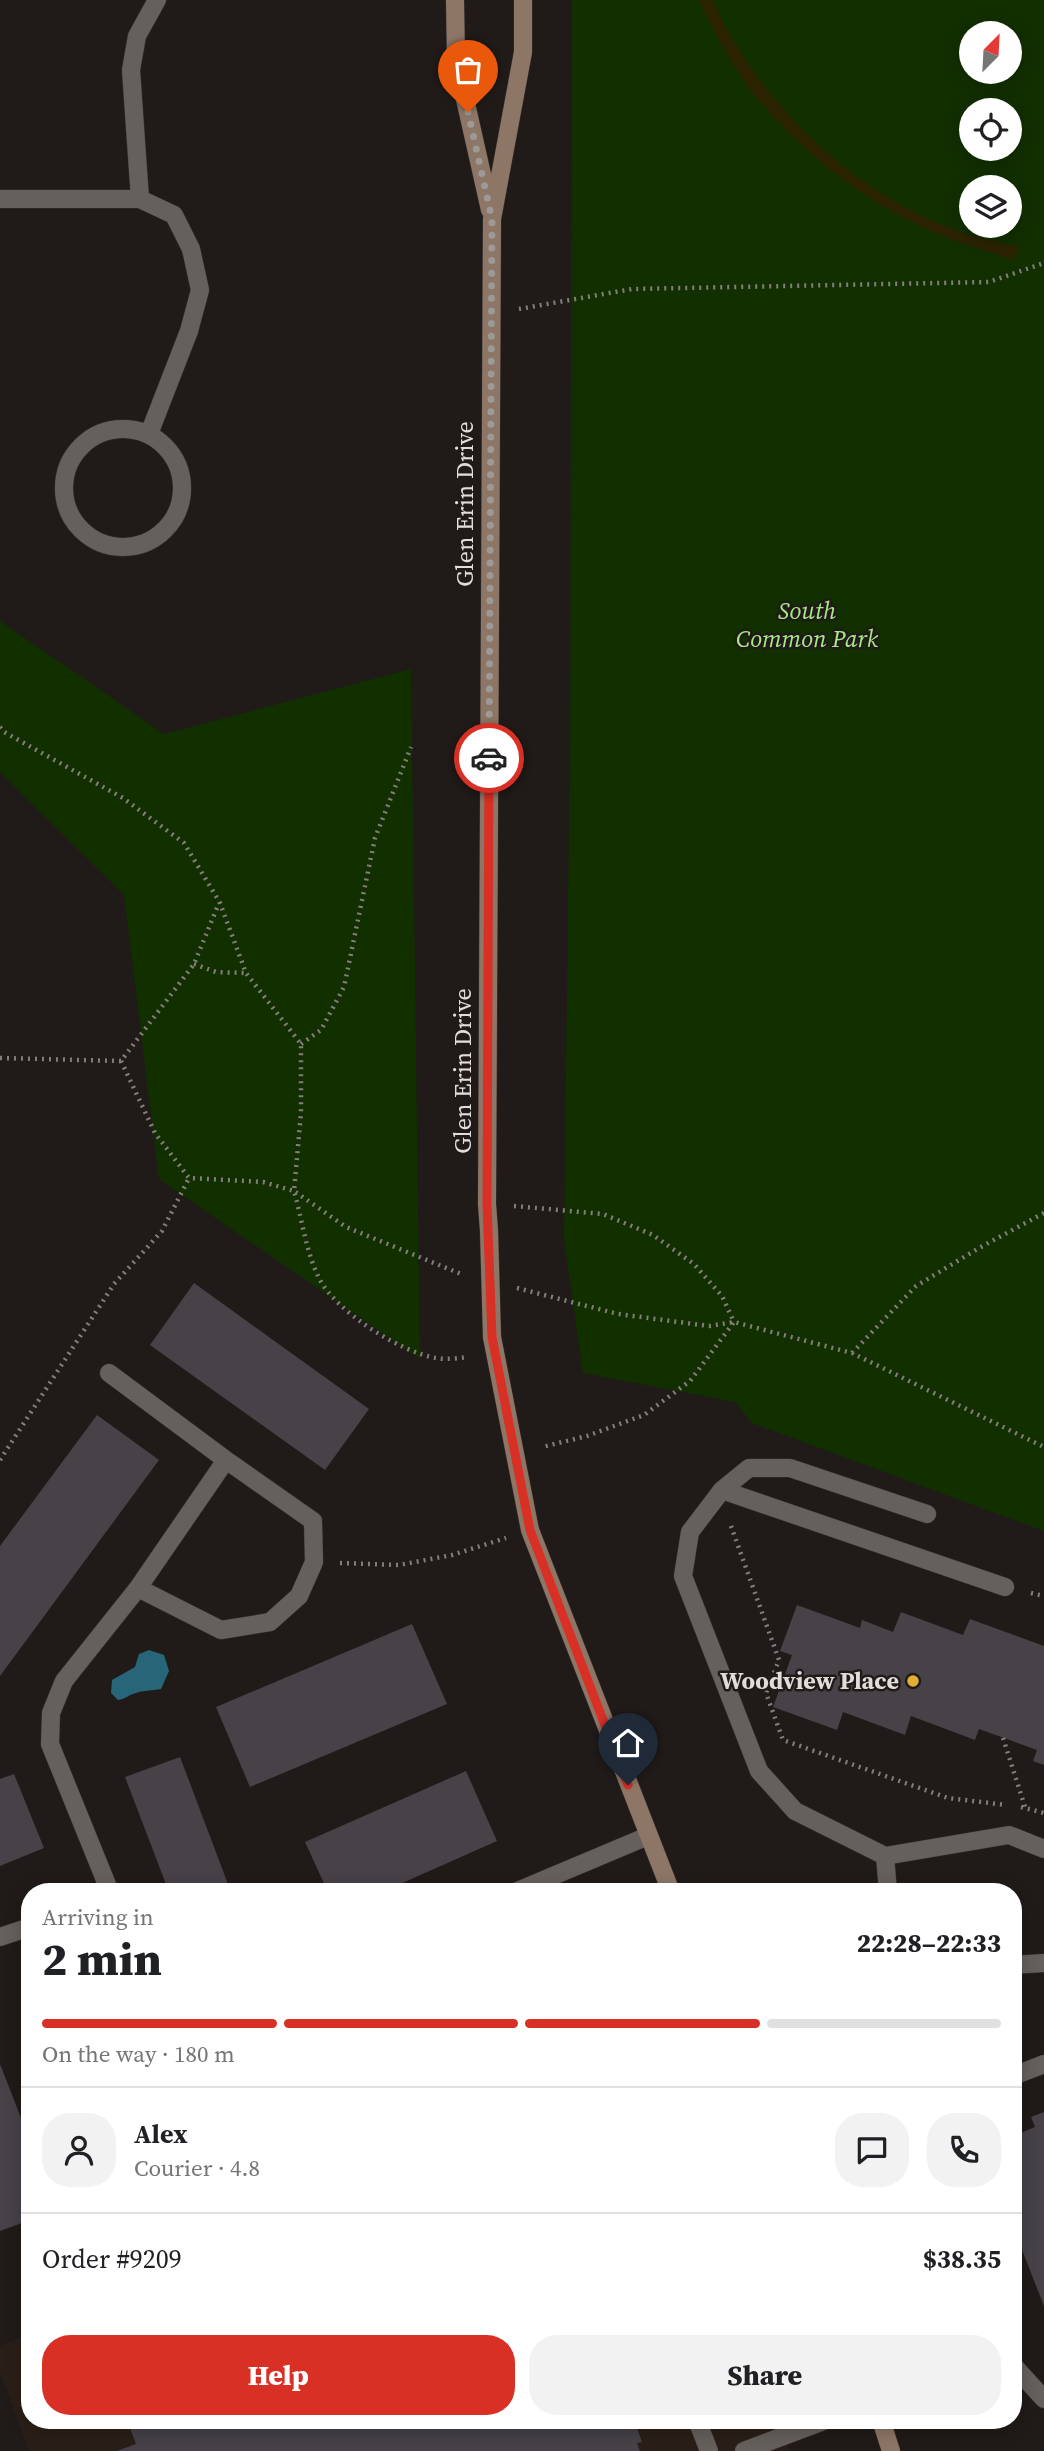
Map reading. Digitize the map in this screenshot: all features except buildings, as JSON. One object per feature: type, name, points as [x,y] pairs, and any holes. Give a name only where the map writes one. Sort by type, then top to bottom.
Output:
[{"type":"street","name":"Glen Erin Drive","points":[[455,0],[456,58],[492,219]]},
{"type":"street","name":"Glen Erin Drive","points":[[523,0],[523,52],[492,219],[487,1204],[492,1337],[530,1530],[667,1883]]},
{"type":"street","points":[[884,2429],[891,2451]]},
{"type":"lane","points":[[140,199],[131,70],[137,36],[157,0]]},
{"type":"lane","points":[[0,200],[140,199],[174,215],[191,249],[200,290],[189,331],[149,434]]},
{"type":"lane","points":[[129,428],[149,434],[166,446],[178,463],[183,484],[180,504],[171,523],[156,537],[137,545],[116,547],[96,541],[79,529],[68,512],[63,492],[65,471],[74,452],[89,438],[108,429],[129,428]]},
{"type":"lane","points":[[109,1373],[313,1521],[314,1562],[299,1596],[270,1622],[221,1630],[138,1588]]},
{"type":"lane","points":[[106,1883],[50,1744],[51,1713],[64,1681],[138,1588],[226,1460]]},
{"type":"lane","points":[[927,1514],[790,1468],[750,1468],[722,1490],[691,1532],[683,1576],[759,1770],[795,1811],[885,1856],[1009,1835],[1044,1849]]},
{"type":"lane","points":[[722,1490],[1005,1587]]},
{"type":"lane","points":[[536,1883],[648,1836]]},
{"type":"lane","points":[[885,1856],[887,1883]]},
{"type":"lane","points":[[0,1937],[21,1930]]},
{"type":"lane","points":[[1022,1964],[1044,1963]]},
{"type":"lane","points":[[1022,2073],[1044,2064]]},
{"type":"lane","points":[[1022,2375],[1044,2399]]},
{"type":"lane","points":[[700,2429],[709,2451]]},
{"type":"lane","points":[[744,2451],[803,2429]]},
{"type":"path","points":[[490,314],[632,289],[989,282],[1044,263]]},
{"type":"path","points":[[301,1045],[321,1030],[344,987],[375,838],[411,747]]},
{"type":"path","points":[[121,1061],[194,964],[220,902]]},
{"type":"path","points":[[194,964],[216,972],[246,973]]},
{"type":"path","points":[[0,1058],[121,1061]]},
{"type":"path","points":[[121,1061],[155,1133],[189,1178],[263,1182],[294,1191],[320,1280],[341,1305],[368,1328],[399,1346],[436,1358],[496,1357]]},
{"type":"path","points":[[0,1460],[114,1284],[162,1231],[189,1178]]},
{"type":"path","points":[[487,1204],[549,1207],[603,1214],[653,1235],[694,1264],[722,1296],[734,1322],[690,1381],[644,1415],[587,1436],[514,1454]]},
{"type":"path","points":[[852,1353],[916,1286],[1044,1213]]},
{"type":"path","points":[[722,1490],[731,1528],[779,1660],[766,1693],[783,1740],[948,1798],[1025,1807],[1044,1812]]},
{"type":"path","points":[[314,1562],[399,1565],[452,1555],[530,1530]]},
{"type":"path","points":[[1003,1738],[1025,1807]]},
{"type":"shaded area","points":[[21,2337],[21,2429],[781,2429],[789,2451],[29,2451],[0,2372],[0,2346]]},
{"type":"green space","name":"South Common Park","points":[[572,0],[1044,0],[1044,1531],[752,1423],[735,1402],[583,1373],[564,1240],[570,748]]},
{"type":"green space","points":[[0,621],[164,734],[411,669],[420,1359],[159,1179],[124,895],[0,772]]},
{"type":"sand","points":[[699,0],[712,0],[732,38],[782,108],[845,168],[918,214],[959,231],[959,238],[985,238],[1020,247],[1013,260],[918,225],[849,184],[806,150],[768,112],[723,48]]},
{"type":"water","points":[[149,1650],[164,1655],[169,1671],[161,1689],[139,1692],[118,1700],[111,1693],[112,1680],[135,1667],[139,1654]]},
{"type":"way so far","points":[[468,112],[492,219],[489,758]]},
{"type":"place","name":"Woodview Place","points":[[913,1681]]},
{"type":"route","points":[[489,758],[487,1204],[492,1337],[530,1530],[628,1785]]}]
